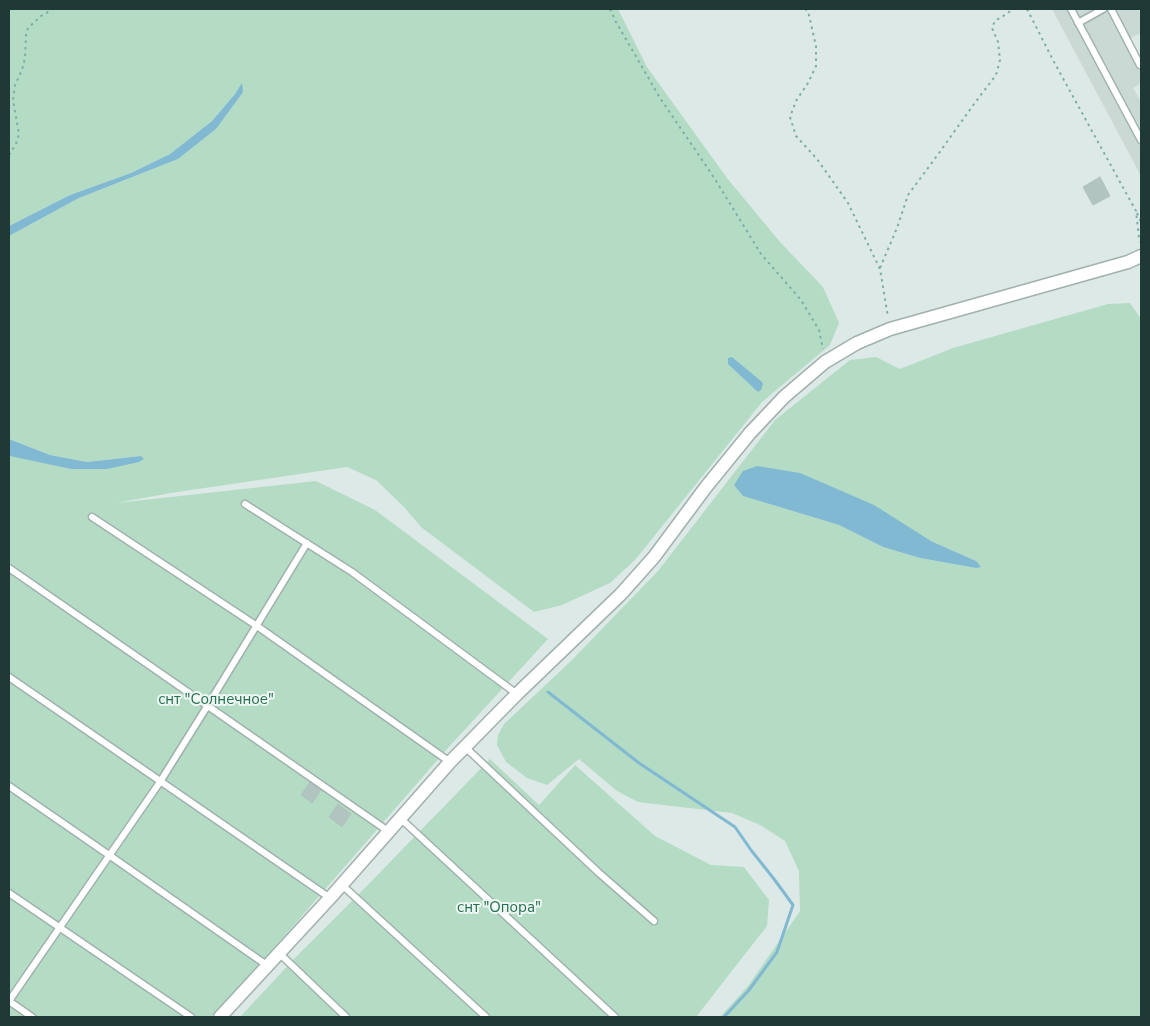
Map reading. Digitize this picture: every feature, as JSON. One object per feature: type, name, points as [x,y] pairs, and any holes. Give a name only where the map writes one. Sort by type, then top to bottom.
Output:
[{"type":"street","points":[[220,1017],[342,885],[450,762],[517,694],[622,594],[654,557],[706,487],[750,433],[784,396],[826,362],[857,343],[890,330],[1128,262],[1141,256]]},
{"type":"lane","points":[[1071,9],[1141,140]]},
{"type":"lane","points":[[1078,22],[1103,9]]},
{"type":"lane","points":[[1110,9],[1140,65]]},
{"type":"lane","points":[[245,504],[352,572],[517,694]]},
{"type":"lane","points":[[92,517],[257,626],[450,762]]},
{"type":"lane","points":[[32,1017],[9,1001],[160,782],[307,543]]},
{"type":"lane","points":[[9,568],[388,831]]},
{"type":"lane","points":[[9,677],[330,898]]},
{"type":"lane","points":[[465,747],[599,873],[654,921]]},
{"type":"lane","points":[[9,786],[268,966]]},
{"type":"lane","points":[[400,818],[615,1017]]},
{"type":"lane","points":[[342,885],[486,1017]]},
{"type":"lane","points":[[9,893],[191,1017]]},
{"type":"lane","points":[[279,953],[346,1017]]},
{"type":"path","points":[[9,155],[16,144],[19,134],[13,100],[15,84],[22,70],[25,58],[26,34],[28,28],[41,16],[53,9]]},
{"type":"path","points":[[610,9],[660,98],[713,176],[761,254],[801,300],[819,330],[826,362]]},
{"type":"path","points":[[805,9],[808,11],[816,46],[816,66],[796,101],[790,117],[796,136],[817,159],[848,203],[880,269],[890,330]]},
{"type":"path","points":[[880,269],[908,195],[996,75],[1000,60],[998,42],[992,28],[995,20],[1012,9]]},
{"type":"path","points":[[1027,9],[1141,222]]},
{"type":"path","points":[[1136,211],[1141,243]]},
{"type":"shaded area","points":[[1052,9],[1138,9],[1141,14],[1141,33],[1131,38],[1141,61],[1141,83],[1133,88],[1141,102],[1141,176]]},
{"type":"green space","name":"снт \"Солнечное\"","points":[[9,9],[618,9],[647,67],[727,178],[780,242],[823,287],[839,323],[830,345],[762,402],[635,560],[610,583],[562,605],[534,612],[421,527],[405,508],[376,480],[347,467],[116,503],[316,481],[375,510],[548,639],[447,749],[268,955],[211,1017],[9,1017],[9,455],[71,469],[107,469],[141,456],[87,462],[50,455],[9,439],[9,236],[79,198],[178,159],[216,129],[241,84],[212,121],[170,154],[131,173],[70,195],[9,226]]},
{"type":"green space","points":[[1130,303],[1141,319],[1141,1017],[720,1017],[748,986],[800,911],[799,871],[785,841],[760,825],[732,813],[638,802],[617,791],[579,759],[547,785],[527,778],[506,762],[497,745],[498,735],[504,724],[571,661],[658,571],[775,420],[850,360],[876,357],[900,369],[953,348],[1108,304]],"holes":[[[743,496],[931,541],[976,561],[976,568],[920,558],[883,547],[839,525]]]},
{"type":"green space","name":"снт \"Опора\"","points":[[490,759],[539,805],[575,765],[655,836],[711,865],[744,867],[769,900],[767,926],[696,1017],[240,1017],[294,959]]},
{"type":"water","points":[[242,83],[243,92],[216,129],[178,159],[79,198],[9,236],[9,226],[70,195],[131,173],[170,154],[212,121]]},
{"type":"water","points":[[732,357],[762,382],[761,390],[758,392],[728,364],[728,358]]},
{"type":"water","points":[[9,439],[50,455],[87,462],[141,456],[144,459],[139,462],[107,469],[71,469],[10,456]]},
{"type":"water","points":[[757,466],[800,473],[874,505],[931,541],[976,561],[981,567],[976,568],[920,558],[883,547],[839,525],[743,496],[734,485],[743,471]]},
{"type":"building","points":[[1100,177],[1110,196],[1093,205],[1083,187]]},
{"type":"building","points":[[310,782],[321,790],[312,803],[301,795]]},
{"type":"building","points":[[338,804],[351,814],[342,827],[329,817]]},
{"type":"waterway","points":[[548,692],[639,763],[735,827],[793,905],[777,952],[749,990],[724,1017]]}]
